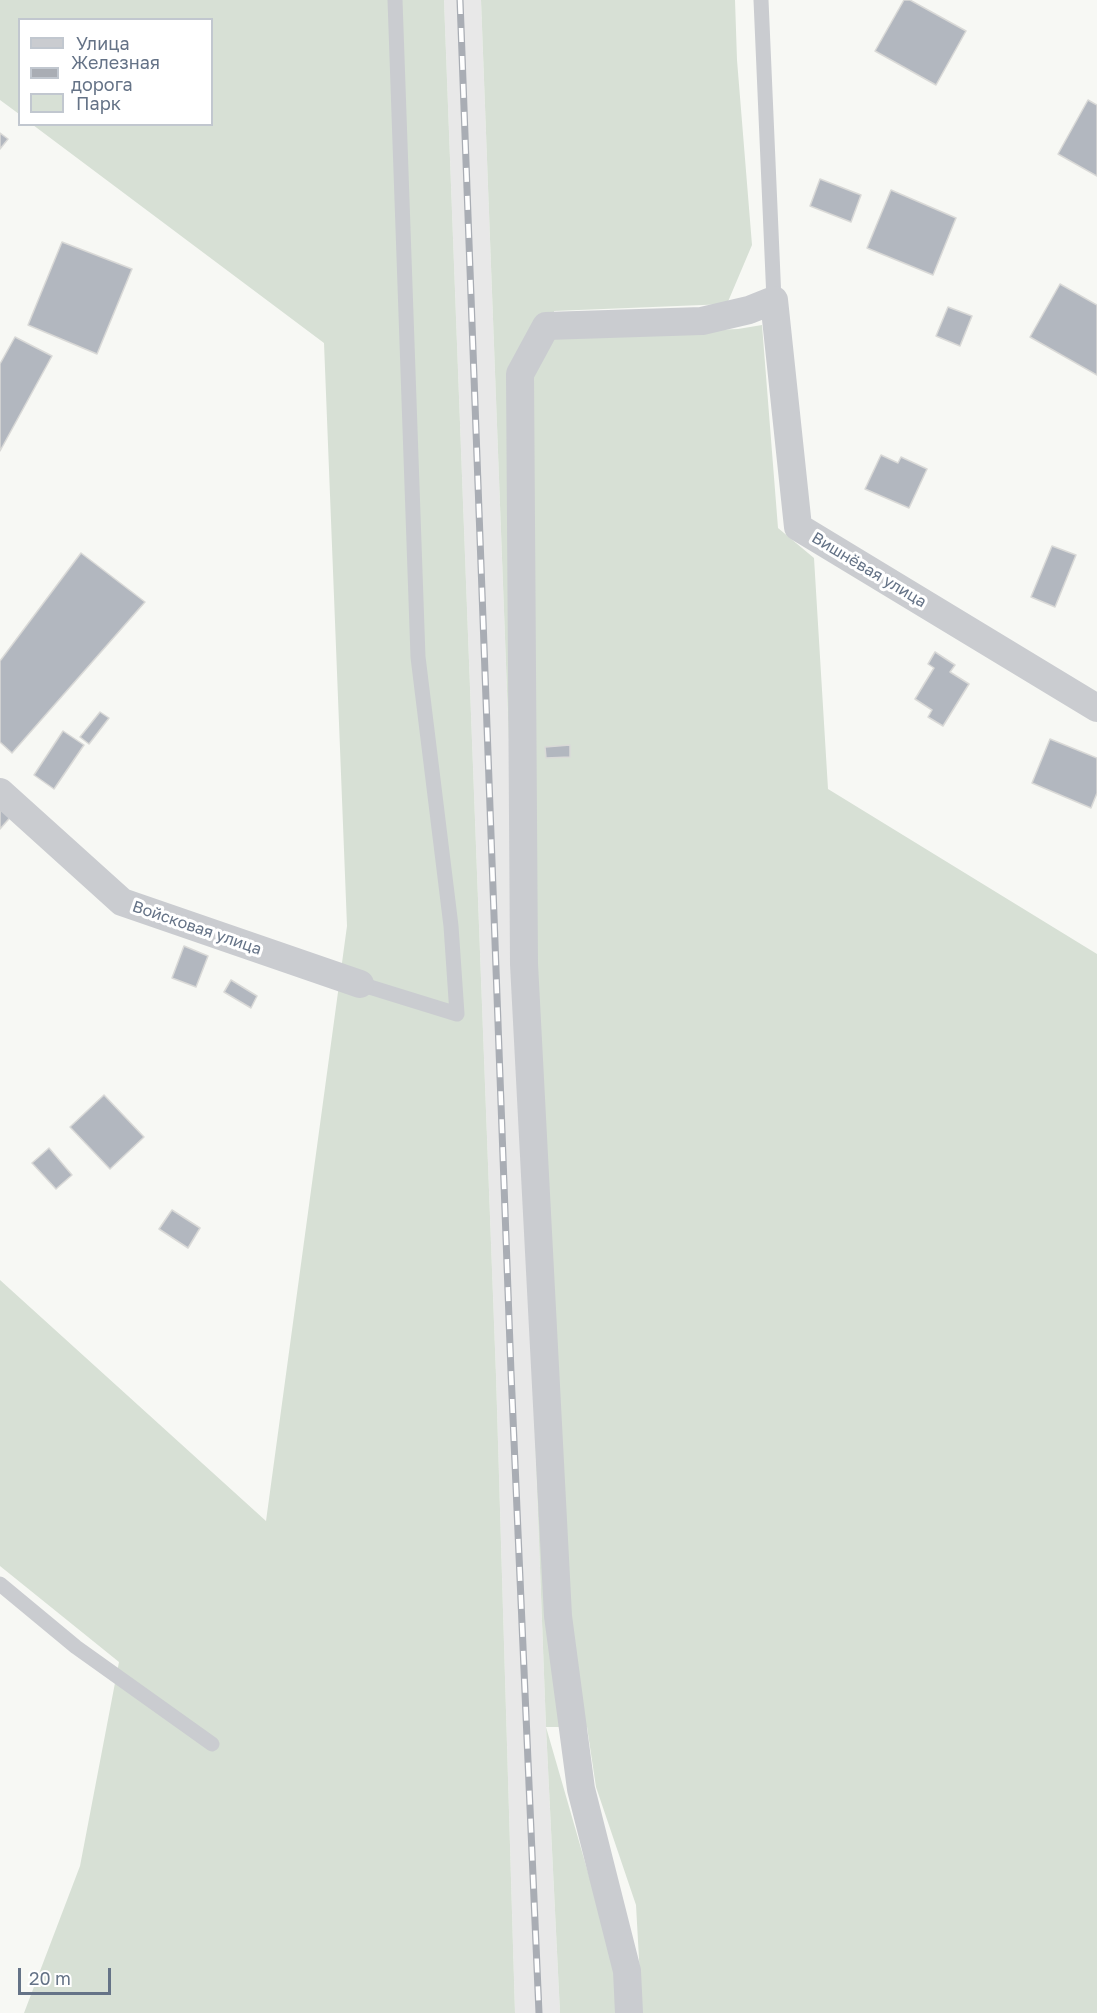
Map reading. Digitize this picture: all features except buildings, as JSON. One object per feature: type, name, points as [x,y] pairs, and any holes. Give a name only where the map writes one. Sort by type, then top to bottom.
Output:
[{"type":"street","name":"Вишнёвая улица","points":[[762,305],[798,527],[1097,708]]},
{"type":"street","points":[[628,2013],[627,1971],[581,1789],[558,1616],[524,964],[520,374],[546,326],[702,321],[762,305]]},
{"type":"street","name":"Войсковая улица","points":[[0,792],[122,902],[360,984]]},
{"type":"lane","points":[[360,984],[457,1014],[451,926],[418,657],[395,0]]},
{"type":"lane","points":[[761,0],[762,305]]},
{"type":"lane","points":[[0,1584],[76,1647],[212,1744]]},
{"type":"shaded area","points":[[444,0],[481,0],[546,1727],[560,2013],[515,2013],[496,1375]]},
{"type":"green space","points":[[0,0],[444,0],[496,1375],[515,2013],[24,2013],[80,1866],[119,1662],[0,1566],[0,1280],[266,1521],[347,926],[324,343],[34,126],[213,126],[213,18],[18,18],[18,113],[0,100]]},
{"type":"green space","points":[[481,0],[735,0],[737,60],[752,245],[727,304],[554,311],[555,337],[738,329],[762,325],[778,528],[814,558],[828,789],[1097,954],[1097,2013],[642,2013],[636,1905],[596,1787],[587,1727],[546,1727]]},
{"type":"green space","points":[[546,1727],[617,1973],[619,2013],[560,2013]]},
{"type":"railway","points":[[460,0],[511,1372],[539,2013]]}]
